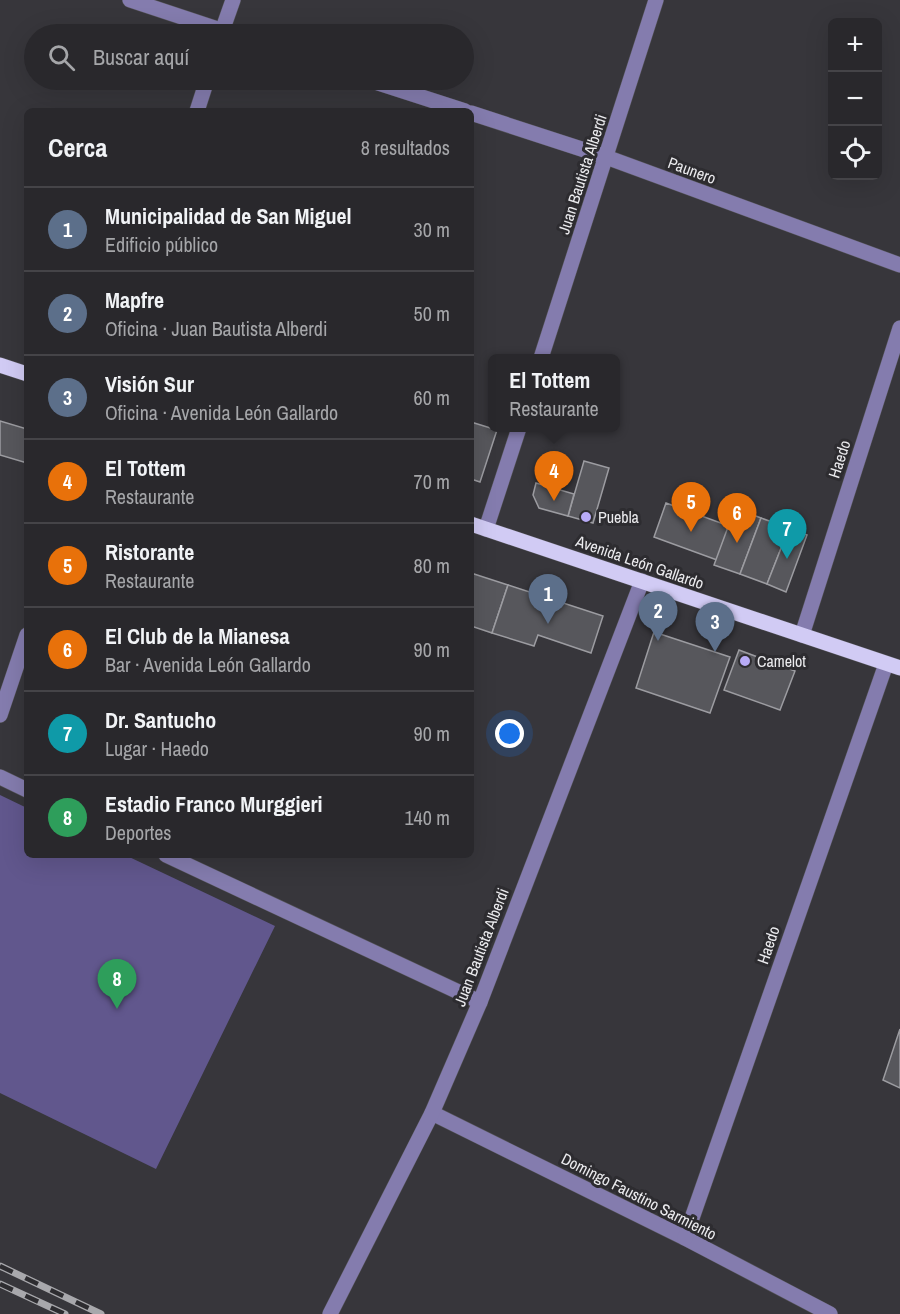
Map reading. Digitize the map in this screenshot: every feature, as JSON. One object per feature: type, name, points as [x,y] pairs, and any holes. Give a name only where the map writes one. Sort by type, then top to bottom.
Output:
[{"type":"main road","points":[[0,365],[24,373]]},
{"type":"main road","name":"Avenida León Gallardo","points":[[474,525],[893,666]]},
{"type":"street","points":[[130,0],[200,24]]},
{"type":"street","points":[[228,24],[232,0]]},
{"type":"street","name":"Juan Bautista Alberdi","points":[[542,354],[656,0]]},
{"type":"street","points":[[198,108],[204,90]]},
{"type":"street","points":[[400,90],[456,108]]},
{"type":"street","name":"Paunero","points":[[474,114],[606,158],[900,265]]},
{"type":"street","name":"Haedo","points":[[802,635],[900,328]]},
{"type":"street","points":[[486,529],[518,432]]},
{"type":"street","name":"Juan Bautista Alberdi","points":[[330,1314],[432,1113],[480,1002],[642,582]]},
{"type":"street","points":[[0,716],[24,644]]},
{"type":"street","name":"Haedo","points":[[685,1238],[893,666]]},
{"type":"street","points":[[0,777],[24,789]]},
{"type":"street","points":[[172,858],[480,1002]]},
{"type":"street","name":"Domingo Faustino Sarmiento","points":[[432,1113],[685,1238],[830,1314]]},
{"type":"shaded area","points":[[0,795],[24,807],[24,858],[131,858],[275,926],[156,1169],[0,1093]]},
{"type":"building","points":[[0,421],[24,428],[24,462],[0,455]]},
{"type":"building","points":[[474,423],[488,427],[488,432],[496,432],[480,482],[474,480]]},
{"type":"building","points":[[584,461],[609,468],[593,523],[568,516]]},
{"type":"building","points":[[536,483],[574,494],[568,516],[539,508],[533,495]]},
{"type":"building","points":[[666,503],[729,526],[717,560],[654,537]]},
{"type":"building","points":[[735,508],[761,518],[740,574],[714,565]]},
{"type":"building","points":[[761,518],[789,528],[767,584],[740,574]]},
{"type":"building","points":[[789,528],[807,535],[786,592],[767,584]]},
{"type":"building","points":[[474,574],[508,585],[492,633],[474,627]]},
{"type":"building","points":[[508,585],[603,616],[591,653],[538,635],[534,646],[492,633]]},
{"type":"building","points":[[654,632],[730,657],[710,713],[636,688]]},
{"type":"building","points":[[739,650],[795,671],[780,710],[724,690]]},
{"type":"building","points":[[900,1029],[900,1088],[883,1080]]},
{"type":"railway","points":[[0,1266],[101,1314]]},
{"type":"railway","points":[[0,1284],[65,1314]]},
{"type":"place","name":"El Tottem","points":[[554,501]]},
{"type":"place","name":"Puebla","points":[[586,517]]},
{"type":"place","name":"Ristorante","points":[[691,532]]},
{"type":"place","name":"El Club de la Mianesa","points":[[737,543]]},
{"type":"place","name":"Dr. Santucho","points":[[787,559]]},
{"type":"place","name":"Municipalidad de San Miguel","points":[[548,624]]},
{"type":"place","name":"Mapfre","points":[[658,641]]},
{"type":"place","name":"Visión Sur","points":[[715,652]]},
{"type":"place","name":"Camelot","points":[[745,661]]},
{"type":"place","name":"Estadio Franco Murggieri","points":[[117,1009]]}]
